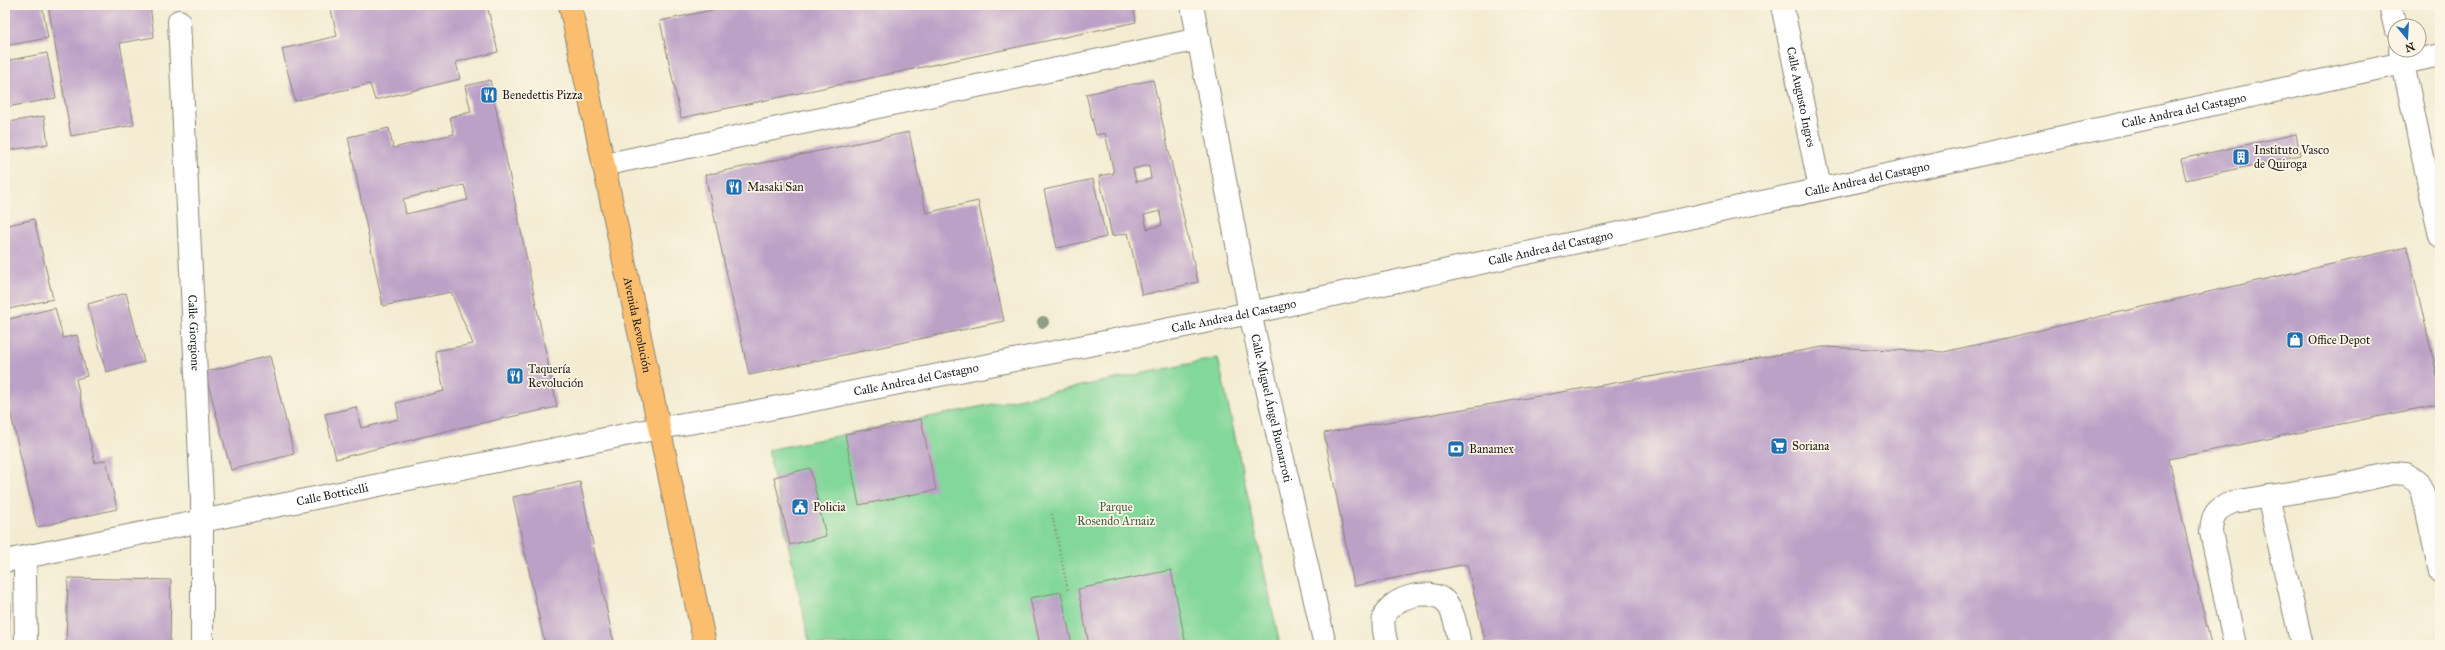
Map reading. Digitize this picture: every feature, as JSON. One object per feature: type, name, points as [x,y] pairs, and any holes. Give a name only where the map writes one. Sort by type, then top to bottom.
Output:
[{"type":"main road","name":"Avenida Revolución","points":[[570,5],[705,645]]},
{"type":"street","name":"Calle Miguel Ángel Buonarroti","points":[[1192,5],[1250,314],[1325,645]]},
{"type":"street","name":"Calle Augusto Ingres","points":[[1782,5],[1820,188]]},
{"type":"street","points":[[2390,5],[2393,18]]},
{"type":"street","name":"Calle Giorgione","points":[[179,21],[202,521],[202,645]]},
{"type":"street","points":[[604,165],[1199,39]]},
{"type":"street","name":"Calle Andrea del Castagno","points":[[2427,55],[2440,55]]},
{"type":"street","name":"Calle Andrea del Castagno","points":[[659,428],[744,414],[1250,314],[1820,188],[2392,58]]},
{"type":"street","points":[[2401,58],[2440,236]]},
{"type":"street","name":"Calle Botticelli","points":[[5,561],[659,428]]},
{"type":"street","points":[[2235,645],[2211,532],[2212,519],[2220,507],[2233,502],[2340,485],[2393,473],[2406,474],[2418,481],[2423,493],[2440,572]]},
{"type":"street","points":[[2268,496],[2302,645]]},
{"type":"street","points":[[26,645],[25,572],[27,557]]},
{"type":"street","points":[[1387,645],[1384,630],[1384,617],[1391,606],[1402,600],[1420,595],[1434,594],[1446,602],[1452,613],[1460,645]]},
{"type":"path","points":[[1052,514],[1068,591]]},
{"type":"green space","name":"Parque Rosendo Arnaiz","points":[[1218,358],[1280,645],[810,645],[768,450]]},
{"type":"building","points":[[5,5],[42,5],[48,38],[5,46]]},
{"type":"building","points":[[48,5],[150,5],[154,37],[120,43],[134,125],[71,136]]},
{"type":"building","points":[[330,5],[487,5],[498,52],[456,62],[460,79],[375,100],[370,84],[295,101],[282,49],[337,36]]},
{"type":"building","points":[[735,5],[1133,5],[1136,22],[681,118],[660,21]]},
{"type":"building","points":[[47,53],[56,98],[7,107],[9,122],[44,116],[48,144],[5,151],[5,61]]},
{"type":"building","points":[[490,80],[557,407],[454,429],[336,459],[325,414],[356,407],[361,428],[399,419],[396,403],[444,391],[435,351],[473,344],[451,292],[383,306],[348,137],[389,128],[393,148],[454,134],[450,117],[471,112],[465,86]],"holes":[[[464,185],[468,200],[406,214],[403,199]]]},
{"type":"building","points":[[1153,80],[1198,282],[1142,295],[1128,233],[1112,236],[1099,176],[1114,173],[1105,133],[1096,135],[1086,94]],"holes":[[[1149,165],[1151,179],[1136,182],[1133,169]],[[1160,211],[1162,225],[1147,229],[1144,215]]]},
{"type":"building","points":[[909,132],[926,213],[978,201],[1004,321],[749,375],[705,175]]},
{"type":"building","name":"Instituto Vasco de Quiroga","points":[[2296,134],[2300,155],[2186,180],[2181,159]]},
{"type":"building","points":[[1093,179],[1106,237],[1057,248],[1044,190]]},
{"type":"building","points":[[34,219],[53,299],[5,310],[5,226]]},
{"type":"building","name":"Soriana","points":[[2407,247],[2440,388],[2440,404],[2169,459],[2211,645],[1486,645],[1467,564],[1354,586],[1324,433],[1823,347],[1944,352]]},
{"type":"building","points":[[126,293],[144,362],[106,372],[88,304]]},
{"type":"building","points":[[55,308],[63,338],[77,335],[87,376],[76,379],[95,463],[106,460],[117,509],[37,527],[5,389],[5,320]]},
{"type":"building","points":[[270,356],[294,454],[231,470],[205,372]]},
{"type":"building","points":[[921,419],[936,490],[859,505],[845,434]]},
{"type":"building","name":"Policia","points":[[810,468],[826,536],[790,545],[774,477]]},
{"type":"building","points":[[580,482],[615,645],[545,645],[513,497]]},
{"type":"building","points":[[1171,570],[1186,645],[1089,645],[1078,589]]},
{"type":"building","points":[[68,578],[171,580],[170,645],[66,645]]},
{"type":"building","points":[[1061,592],[1072,645],[1040,645],[1030,598]]},
{"type":"building","points":[[5,604],[10,604],[9,645],[5,645]]},
{"type":"place","name":"Benedettis Pizza","points":[[489,95]]},
{"type":"place","name":"Instituto Vasco de Quiroga","points":[[2241,157]]},
{"type":"place","name":"Masaki San","points":[[734,187]]},
{"type":"place","name":"Office Depot","points":[[2295,340]]},
{"type":"place","name":"Taquería Revolución","points":[[515,376]]},
{"type":"place","name":"Soriana","points":[[1779,446]]},
{"type":"place","name":"Banamex","points":[[1456,449]]},
{"type":"place","name":"Policia","points":[[800,507]]}]
